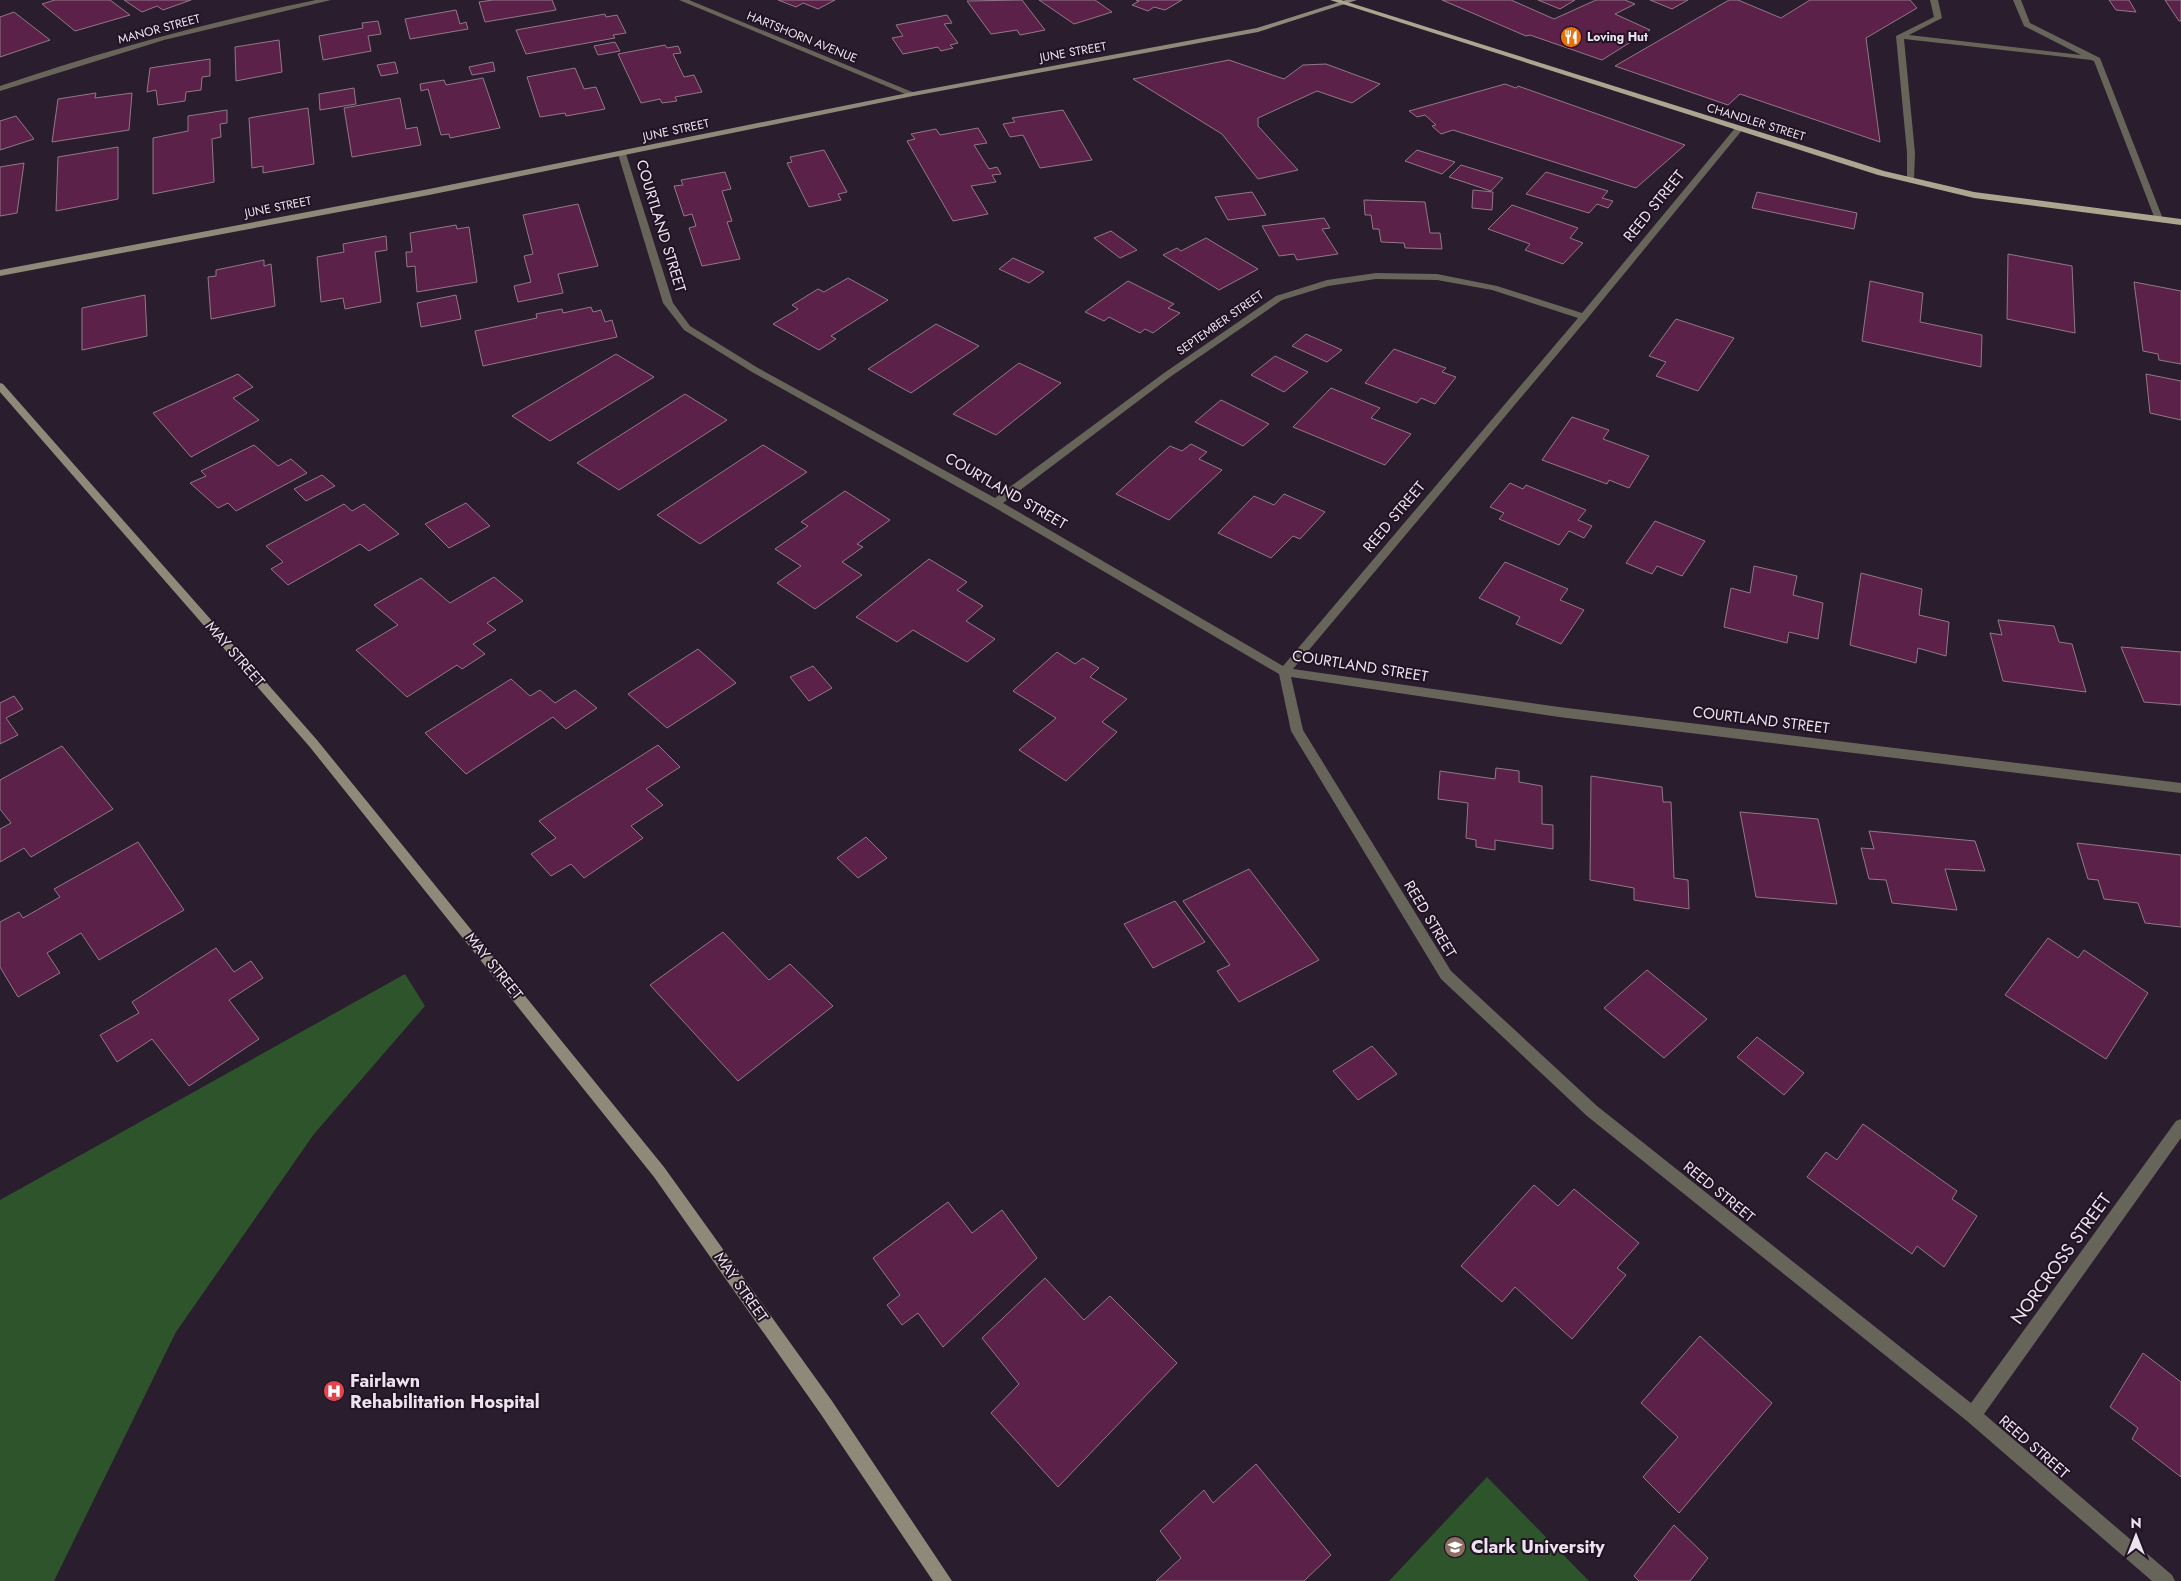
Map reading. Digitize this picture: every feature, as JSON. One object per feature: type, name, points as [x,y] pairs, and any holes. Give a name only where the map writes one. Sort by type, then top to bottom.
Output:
[{"type":"main road","name":"CHANDLER STREET","points":[[1334,0],[1349,2],[1738,129],[1881,173],[1974,195],[2181,222]]},
{"type":"street","name":"MANOR STREET","points":[[0,89],[127,49],[276,10],[327,0]]},
{"type":"street","name":"HARTSHORN AVENUE","points":[[683,0],[912,94]]},
{"type":"street","points":[[1900,36],[1938,18],[1934,0]]},
{"type":"street","points":[[2017,0],[2027,24],[2097,60],[2159,219]]},
{"type":"street","name":"JUNE STREET","points":[[0,273],[622,154],[912,94],[1258,30],[1349,2]]},
{"type":"street","points":[[1900,36],[2097,60]]},
{"type":"street","points":[[1900,36],[1911,153],[1910,180]]},
{"type":"street","name":"REED STREET","points":[[1738,129],[1584,317],[1284,672],[1296,731],[1446,975],[1592,1111],[1973,1415],[2166,1581]]},
{"type":"street","name":"COURTLAND STREET","points":[[622,154],[668,303],[687,328],[755,370],[996,503],[1284,672],[1559,712],[2181,788]]},
{"type":"street","name":"SEPTEMBER STREET","points":[[996,503],[1167,375],[1278,298],[1327,284],[1376,276],[1437,277],[1494,288],[1584,317]]},
{"type":"street","name":"MAY STREET","points":[[0,386],[313,743],[653,1164],[826,1407],[943,1581]]},
{"type":"street","name":"NORCROSS STREET","points":[[1973,1415],[2181,1126]]},
{"type":"green space","points":[[405,974],[425,1006],[314,1134],[176,1332],[54,1581],[0,1581],[0,1200]]},
{"type":"green space","points":[[1487,1477],[1589,1581],[1389,1581]]},
{"type":"building","points":[[55,0],[110,0],[130,15],[75,31],[42,4]]},
{"type":"building","points":[[124,0],[191,0],[163,10],[157,6],[142,12]]},
{"type":"building","points":[[493,0],[552,0],[556,10],[485,22],[479,2]]},
{"type":"building","points":[[778,0],[835,0],[818,9],[803,3],[796,7]]},
{"type":"building","points":[[1022,0],[1045,30],[1020,35],[1017,30],[991,34],[967,1]]},
{"type":"building","points":[[1039,0],[1095,0],[1112,12],[1074,24]]},
{"type":"building","points":[[1136,0],[1182,0],[1165,10],[1154,7],[1148,11],[1132,5],[1139,1]]},
{"type":"building","points":[[1442,0],[1511,0],[1554,19],[1596,0],[1625,0],[1635,4],[1615,14],[1650,30],[1602,60],[1530,35],[1526,36]]},
{"type":"building","points":[[1538,0],[1575,0],[1560,9]]},
{"type":"building","points":[[1650,0],[1688,0],[1672,9]]},
{"type":"building","points":[[1729,0],[1738,0],[1781,18],[1810,0],[1910,0],[1917,8],[1866,38],[1880,142],[1740,94],[1728,105],[1615,66]]},
{"type":"building","points":[[2109,0],[2129,0],[2136,12],[2116,10]]},
{"type":"building","points":[[2165,0],[2181,0],[2181,21],[2179,21]]},
{"type":"building","points":[[456,10],[460,24],[466,22],[468,29],[410,39],[405,19]]},
{"type":"building","points":[[14,12],[50,40],[0,57],[0,17]]},
{"type":"building","points":[[605,14],[606,17],[617,15],[626,33],[613,35],[615,38],[526,54],[516,30]]},
{"type":"building","points":[[947,15],[952,23],[944,24],[958,43],[950,45],[953,48],[941,51],[938,47],[903,54],[892,38],[903,36],[896,25]]},
{"type":"building","points":[[378,21],[381,34],[368,36],[371,51],[323,60],[319,36],[363,28],[362,23]]},
{"type":"building","points":[[279,40],[282,72],[236,81],[235,47]]},
{"type":"building","points":[[615,42],[620,51],[598,55],[594,46]]},
{"type":"building","points":[[665,45],[667,48],[678,46],[681,53],[673,54],[684,77],[694,75],[702,92],[675,97],[677,101],[662,103],[660,99],[641,103],[618,54]]},
{"type":"building","points":[[210,59],[210,76],[202,77],[201,90],[186,92],[185,101],[158,105],[156,90],[147,92],[150,68]]},
{"type":"building","points":[[1229,60],[1284,79],[1303,65],[1326,64],[1380,84],[1352,103],[1317,91],[1258,118],[1258,126],[1298,170],[1258,179],[1222,134],[1133,79]]},
{"type":"building","points":[[395,62],[398,73],[381,76],[377,65]]},
{"type":"building","points":[[493,62],[495,71],[472,75],[469,67]]},
{"type":"building","points":[[575,68],[584,89],[596,87],[605,109],[566,116],[565,113],[540,117],[527,77]]},
{"type":"building","points":[[483,78],[500,128],[450,138],[449,134],[441,135],[428,89],[421,91],[420,84],[444,80],[446,85]]},
{"type":"building","points":[[1505,84],[1516,88],[1518,86],[1685,145],[1636,188],[1453,130],[1441,134],[1432,126],[1436,125],[1425,115],[1417,117],[1409,111]]},
{"type":"building","points":[[354,88],[356,104],[320,110],[319,94]]},
{"type":"building","points":[[96,93],[95,98],[132,93],[129,130],[52,142],[58,99]]},
{"type":"building","points":[[400,98],[406,129],[417,127],[421,145],[352,157],[344,108]]},
{"type":"building","points":[[308,108],[314,164],[263,173],[263,166],[252,168],[249,118]]},
{"type":"building","points":[[227,110],[227,123],[220,124],[221,137],[212,139],[214,182],[153,194],[153,138],[188,131],[188,116]]},
{"type":"building","points":[[1063,110],[1092,160],[1040,168],[1023,135],[1010,137],[1003,124],[1015,122],[1012,118]]},
{"type":"building","points":[[16,116],[34,139],[0,150],[0,121]]},
{"type":"building","points":[[978,128],[987,143],[974,145],[989,169],[997,167],[1001,174],[992,175],[996,182],[971,186],[988,214],[953,221],[907,141],[915,139],[911,134],[936,129],[940,135]]},
{"type":"building","points":[[118,147],[118,199],[56,211],[58,157]]},
{"type":"building","points":[[824,150],[847,192],[838,194],[841,200],[809,207],[787,163],[792,162],[790,157]]},
{"type":"building","points":[[1417,150],[1455,162],[1442,174],[1405,161]]},
{"type":"building","points":[[24,163],[17,213],[0,216],[0,167]]},
{"type":"building","points":[[1461,165],[1503,178],[1491,191],[1449,177]]},
{"type":"building","points":[[725,172],[731,189],[722,191],[732,221],[727,222],[740,259],[702,266],[689,228],[696,226],[692,214],[684,216],[674,186],[683,185],[681,180]]},
{"type":"building","points":[[1546,172],[1608,191],[1602,198],[1613,201],[1608,208],[1597,204],[1589,213],[1526,194]]},
{"type":"building","points":[[1473,190],[1493,192],[1492,210],[1472,208]]},
{"type":"building","points":[[1252,192],[1266,215],[1228,220],[1215,197]]},
{"type":"building","points":[[1757,192],[1857,213],[1854,229],[1752,208]]},
{"type":"building","points":[[1364,200],[1425,202],[1430,233],[1440,233],[1442,249],[1405,248],[1404,243],[1381,242],[1379,229],[1373,229],[1371,215],[1365,215]]},
{"type":"building","points":[[578,204],[598,266],[558,274],[563,293],[518,302],[514,286],[531,282],[524,256],[533,254],[523,215]]},
{"type":"building","points":[[1512,205],[1578,228],[1570,238],[1583,243],[1563,264],[1525,250],[1530,244],[1488,229]]},
{"type":"building","points":[[1324,218],[1330,228],[1322,229],[1338,254],[1297,260],[1294,254],[1279,256],[1262,226]]},
{"type":"building","points":[[456,225],[457,229],[469,227],[477,282],[417,292],[415,266],[407,267],[406,252],[412,252],[410,233]]},
{"type":"building","points":[[1111,231],[1137,250],[1120,258],[1094,238]]},
{"type":"building","points":[[386,236],[387,250],[375,252],[381,302],[345,309],[343,298],[321,302],[317,257],[344,252],[343,244]]},
{"type":"building","points":[[1206,238],[1258,269],[1219,290],[1163,255],[1177,248],[1181,251]]},
{"type":"building","points":[[2008,254],[2072,266],[2075,333],[2007,319]]},
{"type":"building","points":[[1013,258],[1044,272],[1029,283],[999,269]]},
{"type":"building","points":[[264,260],[264,266],[271,264],[275,306],[211,319],[208,277],[216,276],[216,270]]},
{"type":"building","points":[[848,278],[888,300],[831,336],[836,339],[819,350],[773,324],[798,309],[792,305],[818,289],[824,292]]},
{"type":"building","points":[[1128,281],[1174,304],[1168,308],[1180,313],[1153,333],[1145,329],[1140,333],[1109,317],[1104,321],[1085,312]]},
{"type":"building","points":[[1870,281],[1923,293],[1920,322],[1982,335],[1981,367],[1862,341]]},
{"type":"building","points":[[2134,282],[2181,291],[2181,364],[2159,360],[2158,354],[2143,351]]},
{"type":"building","points":[[145,295],[147,336],[82,350],[82,308]]},
{"type":"building","points":[[456,295],[461,319],[421,327],[417,303]]},
{"type":"building","points":[[591,307],[593,312],[601,310],[605,322],[612,320],[617,337],[483,366],[475,331],[537,318],[536,314],[562,309],[563,313]]},
{"type":"building","points":[[1676,319],[1734,338],[1698,391],[1656,376],[1666,362],[1649,356]]},
{"type":"building","points":[[936,324],[979,346],[911,393],[868,369]]},
{"type":"building","points":[[1306,334],[1342,350],[1327,362],[1292,346]]},
{"type":"building","points":[[1394,349],[1446,368],[1442,372],[1456,377],[1435,404],[1421,398],[1417,403],[1365,383]]},
{"type":"building","points":[[616,354],[654,377],[550,441],[512,416]]},
{"type":"building","points":[[1275,356],[1308,372],[1284,392],[1251,375]]},
{"type":"building","points":[[1019,363],[1061,383],[996,435],[953,414]]},
{"type":"building","points":[[238,374],[253,387],[233,398],[259,420],[191,457],[153,413]]},
{"type":"building","points":[[2146,374],[2181,381],[2181,420],[2150,413]]},
{"type":"building","points":[[1331,388],[1380,408],[1371,418],[1411,434],[1385,465],[1293,427]]},
{"type":"building","points":[[685,394],[727,420],[619,490],[577,463]]},
{"type":"building","points":[[1221,400],[1269,424],[1243,446],[1195,422]]},
{"type":"building","points":[[1572,417],[1609,430],[1603,439],[1649,456],[1629,488],[1609,480],[1607,484],[1542,460]]},
{"type":"building","points":[[1191,444],[1207,452],[1199,459],[1222,470],[1169,520],[1116,494],[1170,446],[1182,451]]},
{"type":"building","points":[[254,445],[278,466],[291,459],[307,473],[236,511],[228,503],[218,508],[190,483],[206,476],[201,471]]},
{"type":"building","points":[[763,445],[807,472],[700,544],[657,515]]},
{"type":"building","points":[[322,475],[335,486],[306,501],[294,489]]},
{"type":"building","points":[[1510,483],[1523,489],[1526,485],[1586,510],[1578,520],[1592,526],[1584,538],[1569,531],[1559,545],[1499,519],[1504,513],[1490,507]]},
{"type":"building","points":[[845,491],[890,520],[857,544],[863,547],[842,562],[862,575],[815,609],[777,583],[801,566],[775,549],[808,526],[801,522]]},
{"type":"building","points":[[1284,494],[1325,512],[1300,539],[1293,536],[1271,558],[1218,533],[1254,496],[1274,505]]},
{"type":"building","points":[[466,503],[490,526],[449,548],[425,524]]},
{"type":"building","points":[[344,504],[352,511],[364,504],[399,534],[369,551],[360,544],[288,585],[271,569],[283,562],[266,546]]},
{"type":"building","points":[[1655,521],[1705,541],[1682,576],[1657,566],[1652,574],[1626,563]]},
{"type":"building","points":[[929,559],[967,582],[957,590],[983,606],[966,621],[995,639],[967,662],[913,630],[897,642],[856,617]]},
{"type":"building","points":[[1505,562],[1568,589],[1560,600],[1584,610],[1561,644],[1516,624],[1520,617],[1479,598]]},
{"type":"building","points":[[1754,566],[1797,576],[1793,595],[1823,603],[1818,639],[1789,632],[1787,643],[1724,627],[1731,588],[1750,593]]},
{"type":"building","points":[[1861,573],[1922,589],[1919,615],[1949,622],[1946,656],[1918,648],[1916,663],[1850,645]]},
{"type":"building","points":[[494,577],[523,601],[487,623],[496,630],[473,644],[485,654],[462,669],[457,665],[407,697],[356,650],[398,625],[374,605],[421,578],[450,603]]},
{"type":"building","points":[[1998,620],[2054,626],[2059,642],[2072,644],[2086,692],[2003,681],[1990,633],[2002,635]]},
{"type":"building","points":[[2121,647],[2181,652],[2181,705],[2144,702]]},
{"type":"building","points":[[698,649],[736,683],[667,728],[628,694]]},
{"type":"building","points":[[1057,652],[1075,664],[1083,658],[1099,668],[1090,677],[1127,699],[1102,722],[1117,732],[1066,781],[1019,750],[1056,718],[1013,691]]},
{"type":"building","points":[[813,666],[832,688],[809,701],[790,677]]},
{"type":"building","points":[[511,679],[530,696],[540,690],[555,703],[575,690],[597,708],[566,729],[553,717],[466,774],[425,733]]},
{"type":"building","points":[[14,696],[23,709],[6,718],[18,735],[0,744],[0,703]]},
{"type":"building","points":[[658,745],[680,767],[646,789],[663,805],[631,826],[643,838],[584,878],[571,864],[551,876],[531,854],[556,838],[539,821]]},
{"type":"building","points":[[62,746],[113,809],[31,857],[24,848],[0,862],[0,829],[11,823],[0,809],[0,780]]},
{"type":"building","points":[[1496,768],[1519,771],[1519,782],[1542,786],[1542,824],[1553,825],[1553,849],[1495,840],[1495,850],[1476,847],[1476,840],[1466,838],[1468,803],[1438,799],[1440,771],[1495,779]]},
{"type":"building","points":[[1591,776],[1662,787],[1663,802],[1671,802],[1674,878],[1688,880],[1689,909],[1634,900],[1634,888],[1590,880]]},
{"type":"building","points":[[1740,812],[1818,819],[1837,904],[1756,897]]},
{"type":"building","points":[[1869,831],[1975,841],[1985,871],[1945,869],[1957,910],[1892,903],[1886,880],[1869,879],[1861,848],[1874,849]]},
{"type":"building","points":[[866,837],[887,858],[858,878],[837,858]]},
{"type":"building","points":[[138,842],[184,910],[99,960],[81,933],[47,953],[60,973],[18,997],[0,967],[0,922],[19,912],[23,918],[60,897],[54,889]]},
{"type":"building","points":[[2077,843],[2181,855],[2181,927],[2145,923],[2138,903],[2104,899],[2098,880],[2088,879]]},
{"type":"building","points":[[1249,869],[1319,960],[1239,1002],[1217,971],[1230,965],[1183,901]]},
{"type":"building","points":[[1175,901],[1205,942],[1153,968],[1124,924]]},
{"type":"building","points":[[723,932],[769,980],[790,964],[833,1006],[738,1081],[650,985]]},
{"type":"building","points":[[2048,938],[2078,958],[2084,950],[2148,993],[2106,1059],[2005,995]]},
{"type":"building","points":[[216,948],[234,972],[251,961],[263,978],[229,1000],[259,1039],[189,1086],[152,1039],[117,1062],[100,1035],[139,1013],[132,1002]]},
{"type":"building","points":[[1647,970],[1707,1019],[1664,1058],[1604,1008]]},
{"type":"building","points":[[1757,1037],[1804,1073],[1784,1095],[1737,1057]]},
{"type":"building","points":[[1372,1046],[1397,1074],[1358,1100],[1333,1071]]},
{"type":"building","points":[[1863,1124],[1957,1191],[1952,1199],[1977,1216],[1944,1267],[1917,1246],[1912,1254],[1807,1177],[1826,1152],[1837,1160]]},
{"type":"building","points":[[1534,1185],[1558,1206],[1574,1189],[1639,1243],[1617,1268],[1626,1275],[1572,1339],[1515,1287],[1502,1302],[1461,1266]]},
{"type":"building","points":[[948,1202],[972,1233],[1002,1210],[1037,1258],[943,1347],[918,1313],[902,1325],[887,1305],[900,1295],[873,1258]]},
{"type":"building","points":[[1045,1278],[1084,1320],[1110,1296],[1177,1363],[1058,1487],[991,1413],[1019,1384],[982,1338]]},
{"type":"building","points":[[1700,1336],[1772,1403],[1679,1513],[1643,1477],[1678,1437],[1641,1403]]},
{"type":"building","points":[[2143,1353],[2181,1382],[2181,1477],[2132,1439],[2138,1428],[2110,1407]]},
{"type":"building","points":[[1256,1464],[1331,1555],[1304,1581],[1156,1581],[1181,1558],[1160,1531],[1204,1490],[1213,1503]]},
{"type":"building","points":[[1674,1525],[1708,1558],[1690,1581],[1639,1581],[1634,1576]]},
{"type":"place","name":"Loving Hut","points":[[1571,37]]},
{"type":"place","name":"Fairlawn Rehabilitation Hospital","points":[[334,1391]]},
{"type":"place","name":"Clark University","points":[[1455,1547]]}]
